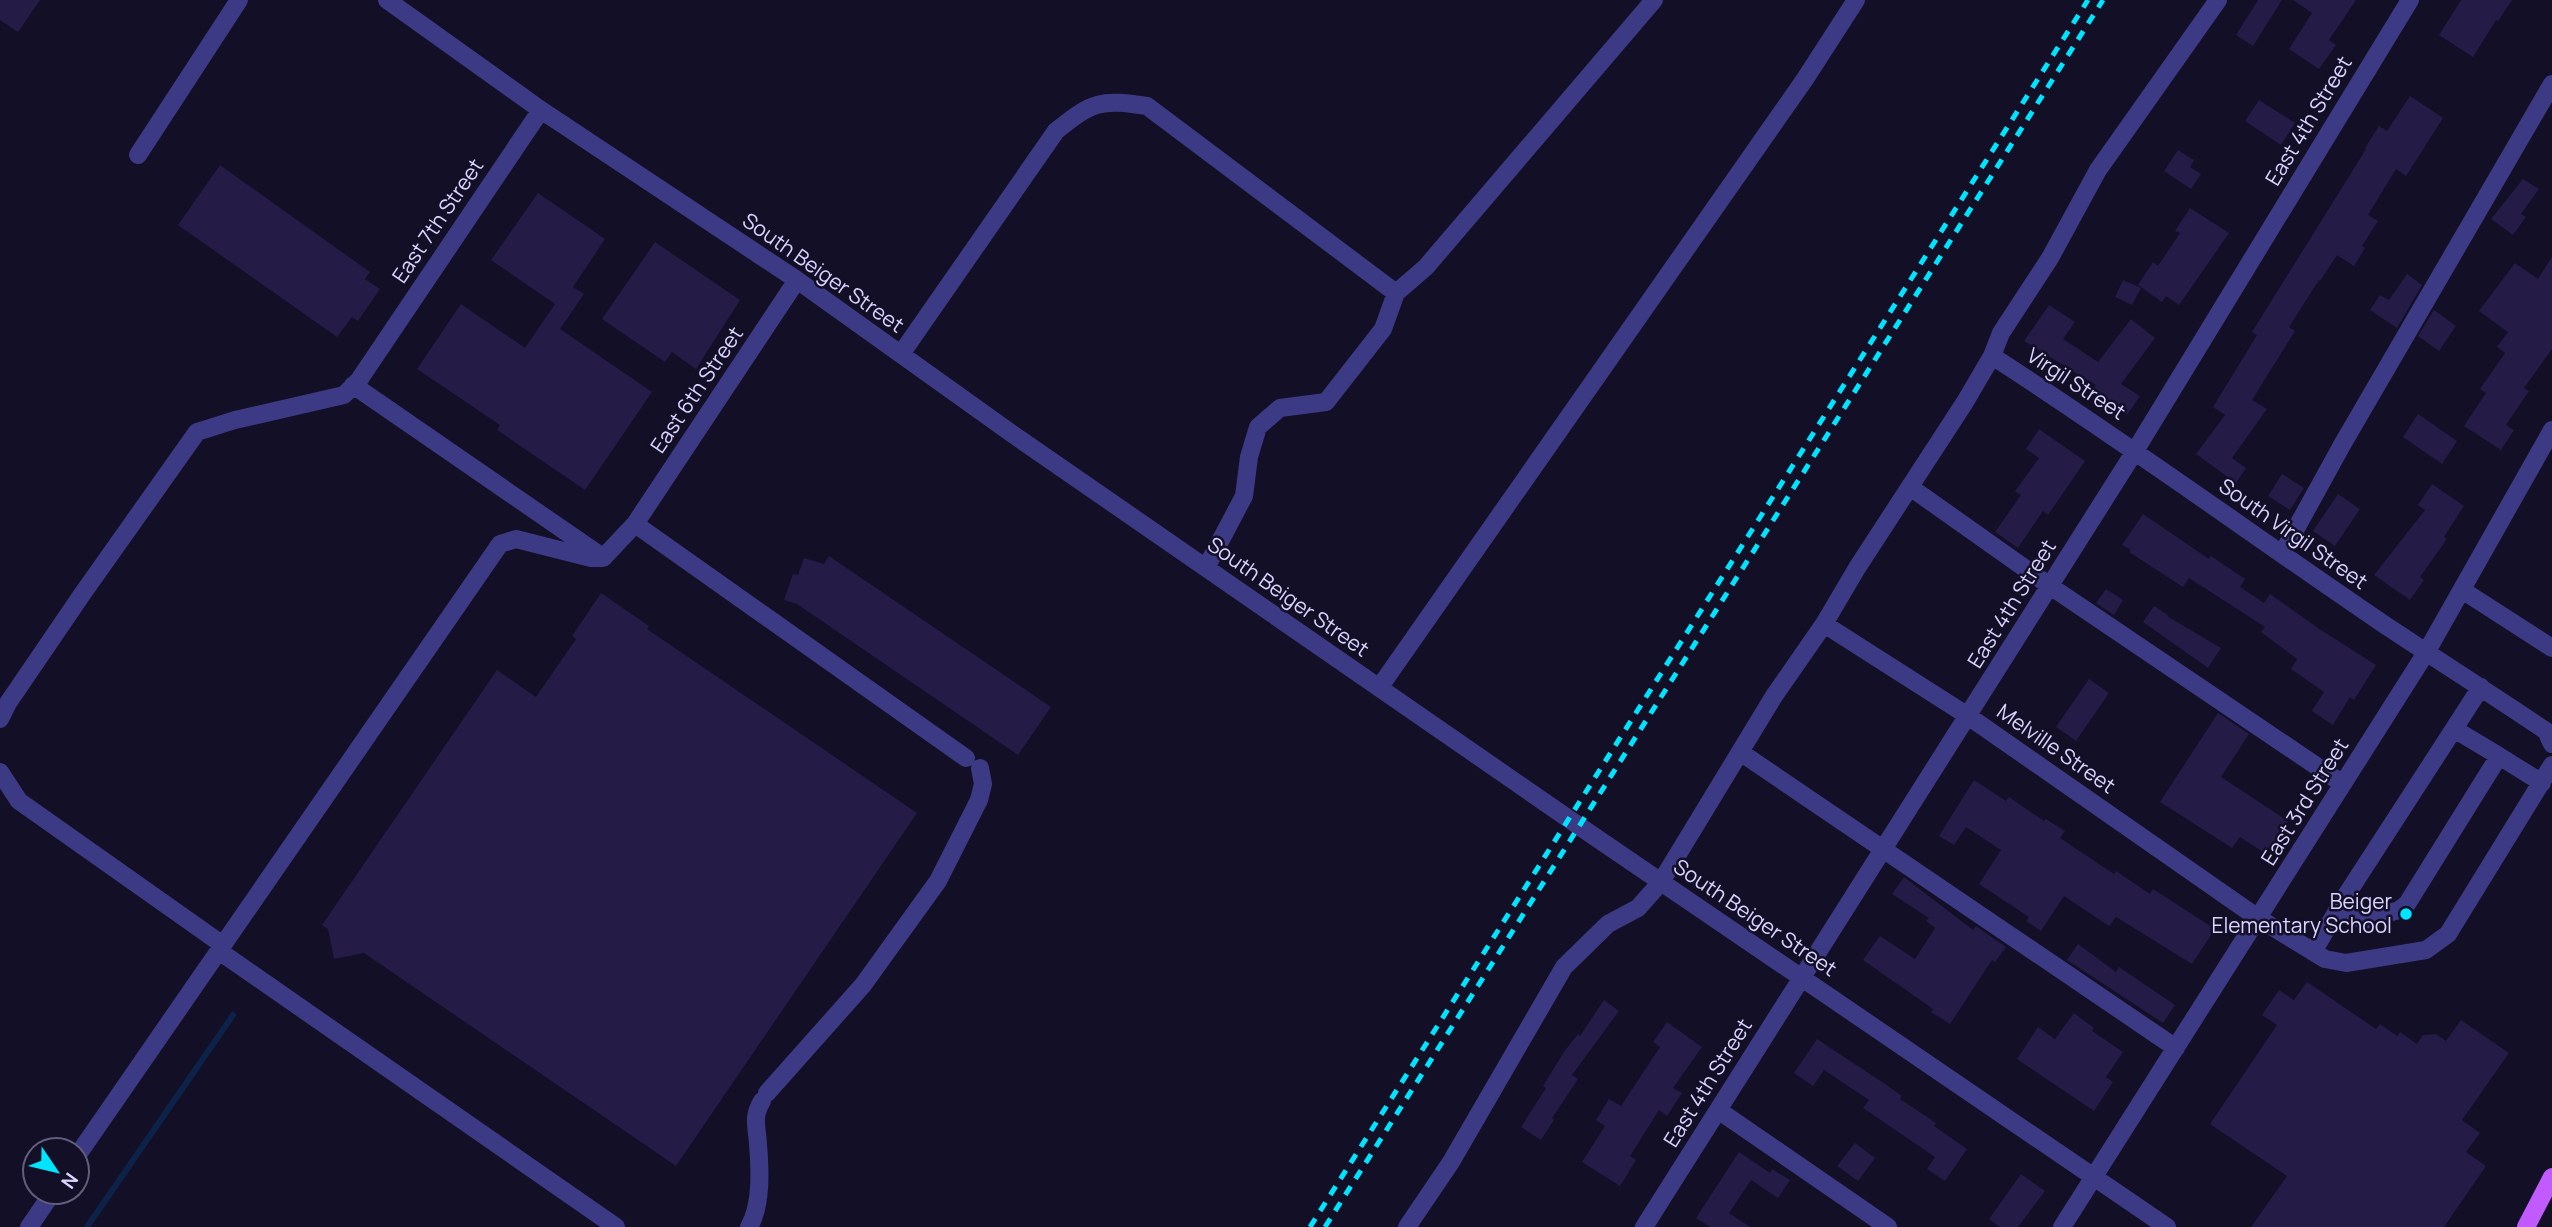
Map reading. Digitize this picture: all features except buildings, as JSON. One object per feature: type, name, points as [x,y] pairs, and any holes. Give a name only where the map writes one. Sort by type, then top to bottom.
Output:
[{"type":"main road","points":[[2526,1227],[2552,1177]]},
{"type":"street","points":[[138,155],[239,0]]},
{"type":"street","points":[[1206,568],[1244,496],[1249,457],[1258,427],[1280,408],[1326,402],[1383,329],[1396,293],[1426,267],[1654,0]]},
{"type":"street","points":[[1379,688],[1805,79],[1856,0]]},
{"type":"street","points":[[1406,1227],[1451,1162],[1564,967],[1608,923],[1638,908],[1661,882],[1774,696],[1824,624],[1992,356],[2001,333],[2050,258],[2098,170],[2217,0]]},
{"type":"street","name":"East 4th Street","points":[[1644,1227],[2135,451],[2410,0]]},
{"type":"street","name":"South Beiger Street","points":[[394,2],[541,110],[797,280],[1379,688],[2167,1227]]},
{"type":"street","points":[[2282,554],[2342,445],[2552,84]]},
{"type":"street","points":[[901,354],[1056,131],[1080,111],[1111,100],[1147,106],[1396,293]]},
{"type":"street","name":"East 7th Street","points":[[353,385],[541,110]]},
{"type":"street","name":"East 6th Street","points":[[603,558],[635,524],[797,280]]},
{"type":"street","name":"Virgil Street","points":[[1992,356],[2135,451]]},
{"type":"street","points":[[0,719],[76,602],[197,432],[234,419],[344,396],[353,385],[603,558]]},
{"type":"street","name":"East 3rd Street","points":[[2062,1227],[2427,651],[2552,430]]},
{"type":"street","name":"South Virgil Street","points":[[2135,451],[2282,554],[2546,731],[2552,744]]},
{"type":"street","points":[[1910,487],[2050,586],[2343,783]]},
{"type":"street","points":[[635,524],[973,763],[983,784],[979,800],[938,881],[863,985],[765,1097],[754,1114],[758,1146],[758,1203],[756,1215],[749,1227]]},
{"type":"street","points":[[91,1136],[500,544],[516,539],[591,558],[603,558]]},
{"type":"street","points":[[2462,590],[2552,648]]},
{"type":"street","name":"Melville Street","points":[[1824,624],[1968,716],[2258,918],[2325,959],[2346,963],[2426,950],[2448,934],[2552,765]]},
{"type":"street","points":[[2313,952],[2481,687]]},
{"type":"street","points":[[2454,729],[2542,783]]},
{"type":"street","points":[[1740,752],[2176,1048]]},
{"type":"street","points":[[2336,912],[2366,920],[2399,910],[2407,904],[2499,756]]},
{"type":"street","points":[[0,772],[19,801],[221,948],[617,1227]]},
{"type":"street","points":[[1718,1110],[1888,1227]]},
{"type":"street","points":[[29,1227],[43,1206]]},
{"type":"waterway","points":[[87,1227],[233,1015]]},
{"type":"railway","points":[[1310,1227],[2088,0]]},
{"type":"railway","points":[[1325,1227],[2103,0]]},
{"type":"place","name":"Beiger Elementary School","points":[[2406,914]]}]
